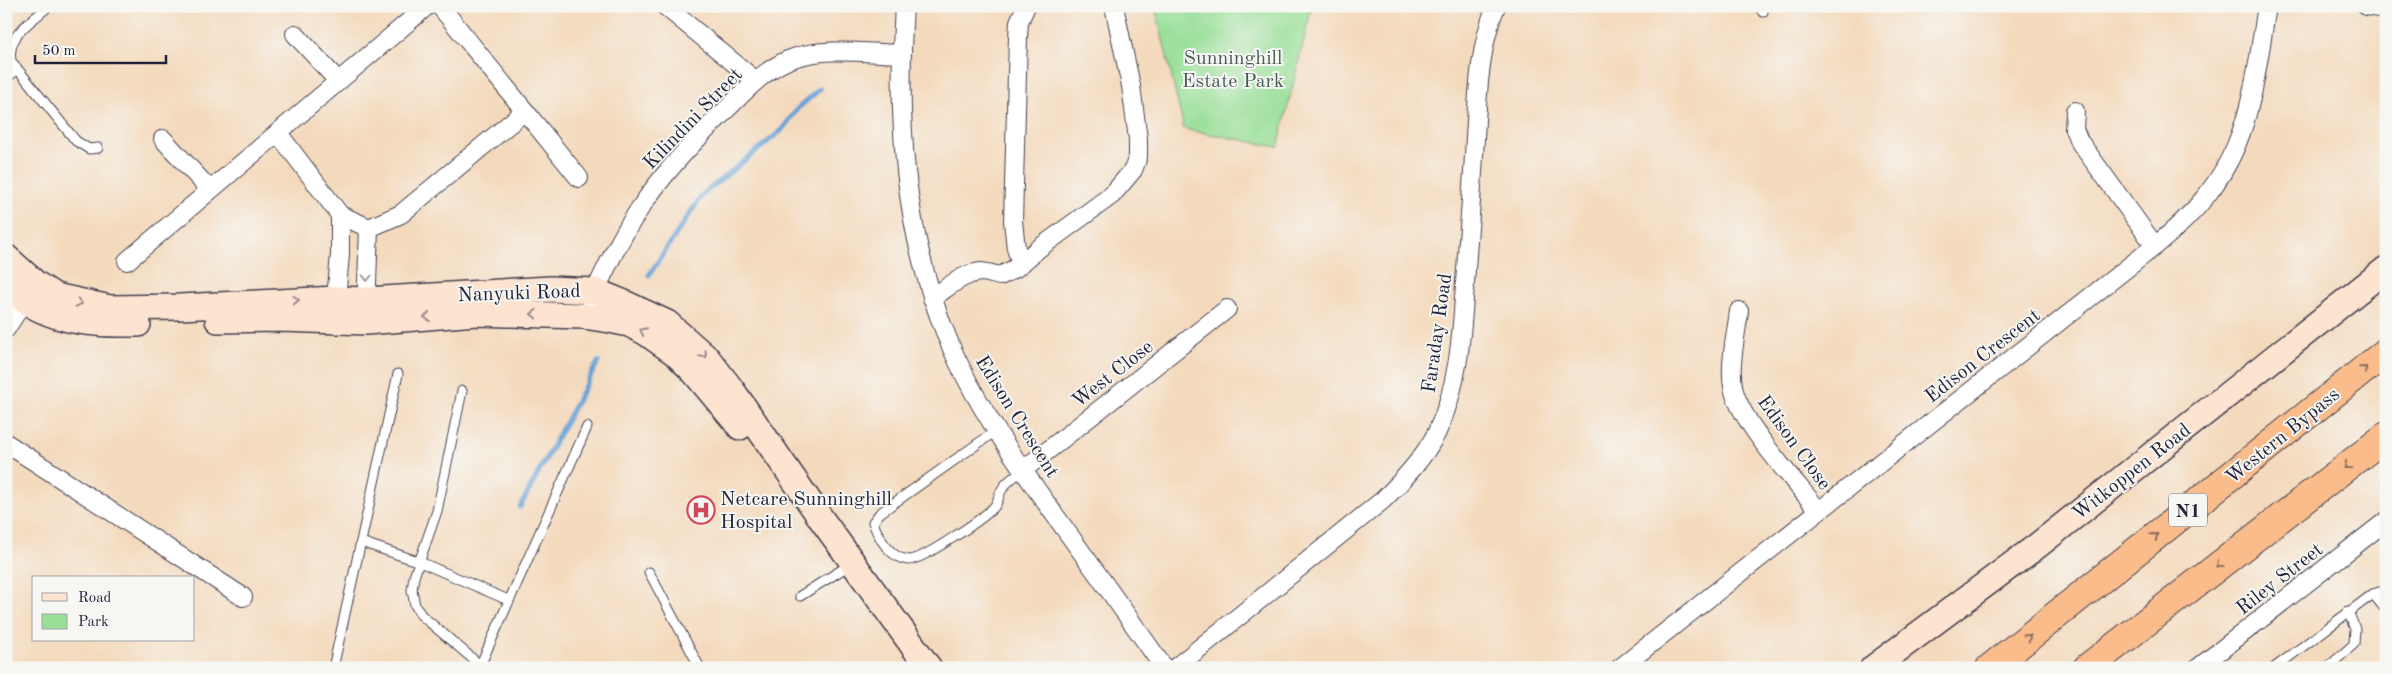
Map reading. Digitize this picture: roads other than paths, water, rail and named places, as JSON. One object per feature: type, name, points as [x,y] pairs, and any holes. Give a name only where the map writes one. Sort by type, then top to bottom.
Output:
[{"type":"highway","name":"Western Bypass","points":[[1990,668],[2386,352]]},
{"type":"highway","points":[[2087,668],[2386,436]]},
{"type":"main road","name":"Nanyuki Road","points":[[6,257],[22,289],[66,320],[93,324],[284,319],[335,311],[583,316],[629,324],[645,332],[676,354],[694,372],[747,436],[813,526],[929,668]]},
{"type":"main road","name":"Witkoppen Road","points":[[1873,668],[2037,546],[2386,269]]},
{"type":"main road","name":"Nanyuki Road","points":[[366,311],[550,289],[595,291],[667,323],[708,359],[732,390],[911,668]]},
{"type":"street","points":[[127,261],[427,6]]},
{"type":"street","points":[[440,6],[579,178]]},
{"type":"street","points":[[665,6],[756,81]]},
{"type":"street","name":"Edison Crescent","points":[[904,6],[901,54],[902,145],[908,196],[932,298],[947,338],[972,389],[1023,470],[1164,668]]},
{"type":"street","points":[[1021,264],[1015,242],[1013,221],[1018,37],[1019,22],[1026,6]]},
{"type":"street","points":[[932,298],[964,277],[983,272],[1000,276],[1021,264],[1038,249],[1112,195],[1133,170],[1138,157],[1138,139],[1132,86],[1114,6]]},
{"type":"street","name":"Faraday Road","points":[[1175,668],[1383,500],[1403,481],[1436,434],[1449,402],[1457,370],[1462,330],[1478,97],[1486,35],[1496,6]]},
{"type":"street","name":"Edison Crescent","points":[[1620,668],[1818,510],[2176,230],[2217,183],[2232,160],[2250,109],[2267,6]]},
{"type":"street","points":[[2368,6],[2386,9]]},
{"type":"street","points":[[295,34],[338,81]]},
{"type":"street","name":"Kilindini Street","points":[[583,316],[634,217],[656,186],[678,159],[756,81],[789,60],[806,55],[831,52],[901,54]]},
{"type":"street","points":[[278,133],[340,215],[369,228],[401,214],[525,111]]},
{"type":"street","points":[[2075,111],[2074,129],[2079,141],[2155,246]]},
{"type":"street","points":[[163,139],[210,190]]},
{"type":"street","points":[[335,311],[340,255],[340,215]]},
{"type":"street","points":[[366,311],[369,228]]},
{"type":"street","points":[[6,329],[22,289]]},
{"type":"street","name":"West Close","points":[[1023,470],[1227,309]]},
{"type":"street","name":"Edison Close","points":[[1739,311],[1733,372],[1734,391],[1742,410],[1766,444],[1818,510]]},
{"type":"street","points":[[6,443],[243,597]]},
{"type":"street","name":"Riley Street","points":[[2198,668],[2386,521]]},
{"type":"lane","points":[[49,6],[14,39],[10,54],[17,70],[76,141],[89,149],[98,148]]},
{"type":"lane","points":[[6,78],[17,70]]},
{"type":"lane","points":[[333,668],[398,374]]},
{"type":"lane","points":[[462,391],[437,510],[412,590],[415,605],[421,615],[480,666],[587,427]]},
{"type":"lane","points":[[998,430],[880,512],[873,522],[884,544],[900,558],[910,560],[923,555],[950,539],[994,508],[1003,488],[1023,470]]},
{"type":"lane","points":[[361,542],[420,562],[508,600]]},
{"type":"lane","points":[[800,596],[847,566]]},
{"type":"lane","points":[[649,572],[700,668]]},
{"type":"lane","points":[[2274,668],[2373,594],[2386,590]]},
{"type":"lane","points":[[2373,594],[2386,610]]},
{"type":"lane","points":[[2327,668],[2354,644],[2355,629],[2348,612]]},
{"type":"waterway","points":[[649,275],[703,194],[781,131],[798,108],[820,89]]},
{"type":"waterway","points":[[520,507],[598,362]]},
{"type":"place","name":"Netcare Sunninghill Hospital","points":[[701,510]]},
{"type":"park label","name":"Sunninghill Estate Park","points":[[1233,68]]}]
